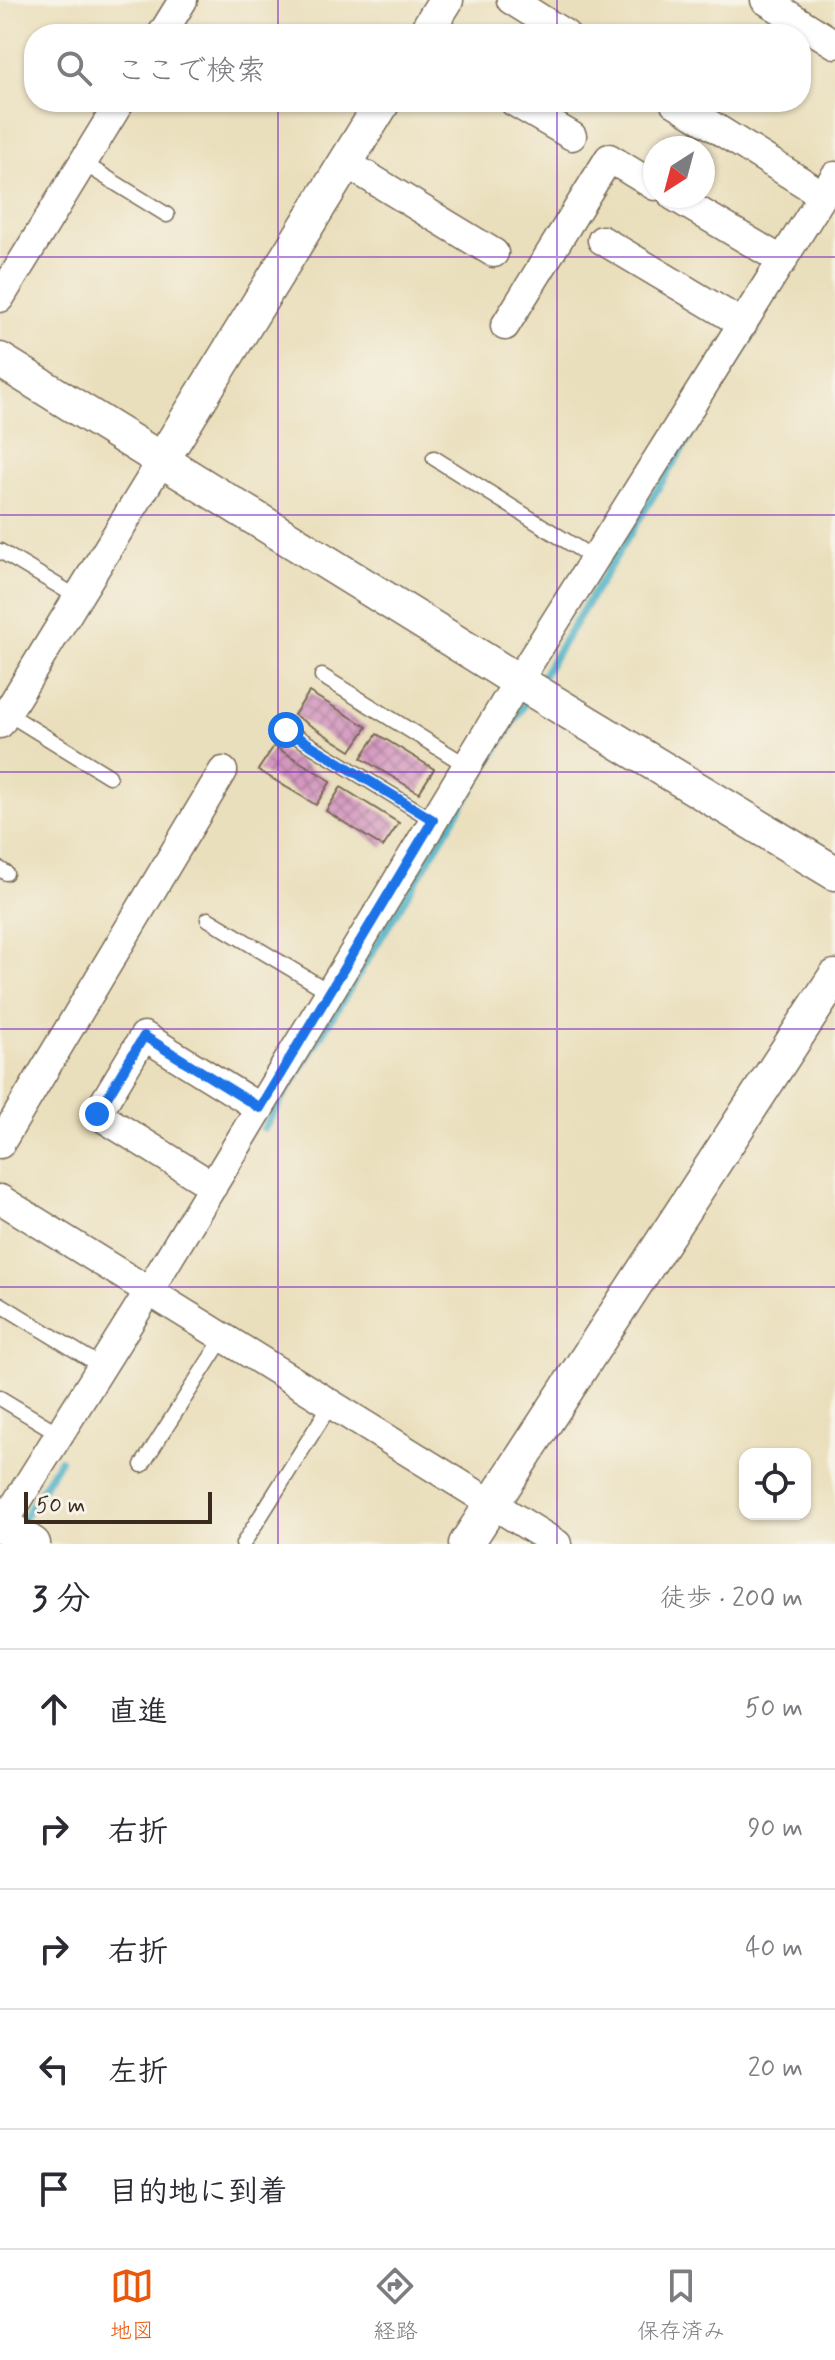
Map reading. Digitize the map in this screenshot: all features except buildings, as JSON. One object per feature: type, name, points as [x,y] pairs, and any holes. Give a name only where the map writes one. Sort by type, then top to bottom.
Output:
[{"type":"street","points":[[168,24],[183,0]]},
{"type":"street","points":[[431,24],[446,0]]},
{"type":"street","points":[[511,0],[549,24]]},
{"type":"street","points":[[765,0],[803,24]]},
{"type":"street","points":[[811,29],[835,44]]},
{"type":"street","points":[[0,298],[114,112]]},
{"type":"street","points":[[3,719],[377,112]]},
{"type":"street","points":[[531,112],[572,136]]},
{"type":"street","points":[[33,1544],[1,1526],[149,1291],[466,765],[829,186],[692,112]]},
{"type":"street","points":[[505,326],[609,158],[643,179]]},
{"type":"street","points":[[346,163],[494,253]]},
{"type":"street","points":[[693,208],[783,261]]},
{"type":"street","points":[[602,240],[743,324]]},
{"type":"street","points":[[0,360],[835,873]]},
{"type":"street","points":[[0,1144],[223,771]]},
{"type":"street","points":[[466,1544],[835,977]]},
{"type":"street","points":[[213,1186],[97,1114],[144,1036],[260,1108]]},
{"type":"street","points":[[0,1199],[557,1544]]},
{"type":"lane","points":[[83,163],[167,215]]},
{"type":"lane","points":[[434,458],[595,559]]},
{"type":"lane","points":[[0,551],[77,597]]},
{"type":"lane","points":[[322,676],[466,765]]},
{"type":"lane","points":[[3,719],[109,776]]},
{"type":"lane","points":[[286,730],[433,820]]},
{"type":"lane","points":[[208,919],[328,991]]},
{"type":"lane","points":[[0,1304],[101,1366]]},
{"type":"lane","points":[[142,1465],[223,1338]]},
{"type":"lane","points":[[0,1398],[58,1433]]},
{"type":"lane","points":[[243,1544],[331,1404]]},
{"type":"waterway","points":[[537,685],[758,325]]},
{"type":"waterway","points":[[264,1128],[529,696]]},
{"type":"waterway","points":[[19,1526],[60,1460]]},
{"type":"route","points":[[97,1114],[144,1036],[260,1108],[433,820],[286,730]]}]
